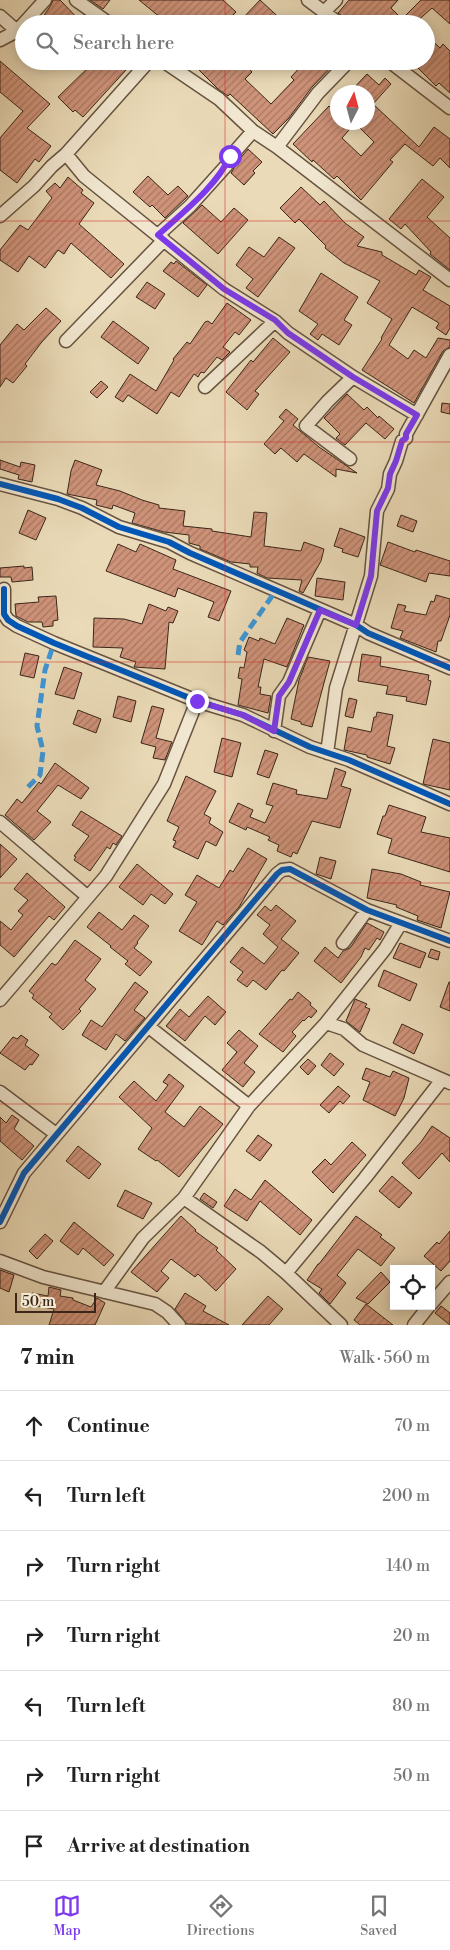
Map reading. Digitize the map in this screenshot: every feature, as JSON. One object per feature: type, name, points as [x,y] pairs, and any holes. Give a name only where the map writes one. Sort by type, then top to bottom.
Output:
[{"type":"street","points":[[31,15],[44,0]]},
{"type":"street","points":[[76,0],[97,15]]},
{"type":"street","points":[[308,0],[328,15]]},
{"type":"street","points":[[324,12],[336,0]]},
{"type":"street","points":[[0,16],[15,29]]},
{"type":"street","points":[[0,40],[15,32]]},
{"type":"street","points":[[0,216],[34,186],[141,70]]},
{"type":"street","points":[[176,70],[219,99],[253,131],[277,147],[450,280]]},
{"type":"street","points":[[277,147],[318,93],[340,70]]},
{"type":"street","points":[[401,70],[450,108]]},
{"type":"street","points":[[66,341],[226,166],[230,156],[253,131]]},
{"type":"street","points":[[61,158],[76,174],[84,176],[224,289],[275,320],[288,333],[353,377],[417,415]]},
{"type":"street","points":[[205,387],[275,320]]},
{"type":"street","points":[[327,753],[336,688],[371,576],[377,511],[388,488],[390,474],[402,441],[406,438],[406,434],[450,355]]},
{"type":"street","points":[[350,458],[306,426],[353,377]]},
{"type":"street","points":[[0,484],[58,499],[82,508],[119,527],[169,542],[190,553],[277,589],[356,625],[368,634],[450,668]]},
{"type":"street","points":[[4,589],[4,614],[8,620],[17,626],[197,701],[243,715],[274,731],[349,760],[450,804]]},
{"type":"street","points":[[274,731],[279,696],[289,682],[320,610]]},
{"type":"street","points":[[0,1000],[106,876],[164,784],[197,701]]},
{"type":"street","points":[[0,822],[88,897]]},
{"type":"street","points":[[0,1222],[24,1173],[282,870],[290,870],[366,910],[450,942]]},
{"type":"street","points":[[343,943],[366,910]]},
{"type":"street","points":[[104,1292],[143,1238],[184,1198],[249,1106],[326,1023],[385,949],[401,923]]},
{"type":"street","points":[[286,1273],[446,1082],[363,1045],[344,1029],[326,1023]]},
{"type":"street","points":[[149,1027],[249,1106]]},
{"type":"street","points":[[0,1092],[56,1134]]},
{"type":"street","points":[[184,1198],[261,1252],[341,1325]]},
{"type":"street","points":[[0,1261],[43,1277],[155,1304],[167,1312],[179,1325]]},
{"type":"street","points":[[435,1299],[450,1282]]},
{"type":"street","points":[[414,1325],[426,1310]]},
{"type":"building","points":[[53,0],[60,0],[74,15],[44,15]]},
{"type":"building","points":[[90,0],[110,0],[103,9]]},
{"type":"building","points":[[139,0],[223,0],[236,12],[233,15],[157,15]]},
{"type":"building","points":[[260,0],[276,15],[246,15]]},
{"type":"building","points":[[349,0],[398,0],[391,8],[398,15],[341,15],[338,13]]},
{"type":"building","points":[[421,0],[450,0],[450,24],[432,8],[424,15],[406,15]]},
{"type":"building","points":[[435,43],[440,48],[443,44],[450,51],[450,93],[439,83],[436,86],[420,70],[435,70]]},
{"type":"building","points":[[0,61],[50,104],[27,128],[51,146],[39,162],[35,159],[17,183],[0,170],[0,138],[23,111],[0,92]]},
{"type":"building","points":[[86,70],[126,70],[83,117],[75,110],[73,112],[58,97]]},
{"type":"building","points":[[199,70],[250,70],[252,72],[245,79],[271,104],[294,80],[291,77],[298,70],[328,70],[312,87],[289,118],[273,134],[230,94],[228,96]]},
{"type":"building","points":[[367,74],[379,85],[385,78],[391,84],[375,102],[375,85],[357,85]]},
{"type":"building","points":[[329,106],[330,130],[349,130],[342,138],[361,156],[374,142],[362,130],[375,130],[375,106],[419,147],[434,127],[450,139],[450,168],[440,158],[433,166],[405,144],[390,160],[393,162],[361,200],[337,176],[334,179],[293,144]]},
{"type":"building","points":[[248,149],[262,162],[253,171],[255,173],[244,185],[231,173]]},
{"type":"building","points":[[148,176],[168,195],[178,186],[188,196],[165,218],[152,205],[150,207],[133,192]]},
{"type":"building","points":[[68,177],[83,190],[81,193],[94,203],[79,224],[124,264],[111,278],[71,243],[64,254],[58,250],[45,268],[29,256],[18,272],[0,260],[0,250],[20,225],[28,230],[52,198],[46,191],[55,183],[60,188]]},
{"type":"building","points":[[422,179],[444,197],[427,217],[450,238],[450,270],[430,254],[431,252],[405,224],[401,229],[389,219]]},
{"type":"building","points":[[301,187],[320,205],[324,201],[345,223],[364,237],[357,246],[382,252],[382,255],[416,275],[419,270],[431,277],[423,290],[450,306],[450,328],[446,335],[436,328],[439,323],[412,307],[389,345],[408,359],[414,350],[426,358],[438,338],[450,340],[450,347],[443,351],[414,403],[362,370],[382,339],[392,319],[367,303],[380,281],[344,263],[325,248],[326,246],[299,219],[295,223],[280,208]]},
{"type":"building","points":[[202,205],[221,222],[234,208],[248,220],[218,254],[183,223]]},
{"type":"building","points":[[279,237],[295,248],[258,297],[246,288],[253,279],[236,265],[249,247],[264,257]]},
{"type":"building","points":[[176,261],[207,285],[198,297],[163,271],[171,262],[174,264]]},
{"type":"building","points":[[321,273],[358,297],[344,320],[352,325],[339,345],[322,334],[318,340],[310,334],[318,324],[299,311]]},
{"type":"building","points":[[147,282],[165,294],[155,309],[136,297]]},
{"type":"building","points":[[227,303],[251,320],[239,335],[235,332],[223,347],[230,352],[222,360],[217,357],[204,373],[201,372],[198,377],[194,374],[179,397],[171,392],[157,414],[128,395],[123,402],[115,397],[130,374],[156,391],[173,359],[187,342],[190,344],[205,322],[208,321],[212,324]]},
{"type":"building","points":[[46,308],[61,321],[41,343],[25,364],[27,366],[13,383],[6,378],[0,387],[0,345],[17,324],[24,330]]},
{"type":"building","points":[[113,321],[149,348],[138,364],[101,337]]},
{"type":"building","points":[[273,338],[290,352],[255,391],[259,394],[247,410],[226,392],[251,360],[253,362]]},
{"type":"building","points":[[101,381],[108,387],[97,398],[90,392]]},
{"type":"building","points":[[347,394],[364,410],[367,407],[378,418],[379,416],[394,429],[385,439],[366,423],[345,445],[336,438],[340,434],[324,418]]},
{"type":"building","points":[[442,403],[450,404],[450,414],[441,412]]},
{"type":"building","points":[[286,409],[298,419],[293,425],[319,447],[357,473],[336,469],[336,477],[304,454],[297,462],[281,448],[275,454],[264,444],[284,421],[279,417]]},
{"type":"building","points":[[0,460],[20,467],[21,462],[35,465],[32,482],[18,479],[19,475],[0,469]]},
{"type":"building","points":[[75,460],[102,470],[96,485],[120,491],[159,505],[159,508],[185,511],[183,526],[212,529],[212,531],[251,537],[254,512],[267,513],[264,546],[301,551],[304,542],[324,549],[321,561],[303,593],[299,591],[302,580],[267,578],[257,573],[258,567],[231,562],[200,549],[200,546],[189,543],[189,535],[164,532],[132,523],[135,513],[113,505],[112,509],[96,505],[97,500],[67,494]]},
{"type":"building","points":[[28,510],[46,518],[36,540],[19,533]]},
{"type":"building","points":[[401,515],[417,521],[413,532],[397,526]]},
{"type":"building","points":[[340,528],[365,537],[358,557],[342,552],[343,549],[334,546]]},
{"type":"building","points":[[388,542],[415,552],[416,550],[450,561],[450,576],[429,573],[426,582],[380,565]]},
{"type":"building","points":[[118,544],[136,552],[140,544],[176,560],[173,569],[231,591],[219,621],[208,617],[214,602],[178,588],[175,597],[106,571]]},
{"type":"building","points":[[24,566],[24,568],[32,567],[33,580],[12,582],[11,577],[0,577],[0,568]]},
{"type":"building","points":[[317,578],[345,582],[343,600],[315,596]]},
{"type":"building","points":[[436,595],[450,599],[450,615],[441,641],[438,641],[436,652],[400,638],[403,631],[391,628],[398,604],[406,606],[404,611],[426,615],[431,601],[434,602]]},
{"type":"building","points":[[56,596],[58,620],[53,621],[53,626],[43,627],[42,622],[28,622],[16,616],[15,604],[39,602],[38,597]]},
{"type":"building","points":[[149,604],[166,611],[168,607],[178,611],[173,623],[169,622],[165,669],[134,667],[136,662],[120,657],[123,648],[93,647],[94,618],[124,619],[142,624]]},
{"type":"building","points":[[287,618],[304,625],[287,667],[264,659],[258,687],[261,687],[260,694],[271,696],[268,713],[238,705],[242,679],[238,678],[240,667],[244,668],[247,652],[244,650],[249,637],[259,641],[260,638],[275,644]]},
{"type":"building","points":[[25,653],[39,656],[34,678],[20,675]]},
{"type":"building","points":[[362,654],[381,657],[380,666],[429,675],[428,680],[431,681],[426,705],[406,701],[407,697],[386,694],[388,686],[358,681]]},
{"type":"building","points":[[308,657],[330,661],[312,727],[291,719],[299,680]]},
{"type":"building","points":[[64,667],[82,673],[74,699],[55,694]]},
{"type":"building","points":[[118,696],[136,701],[131,722],[113,717]]},
{"type":"building","points":[[349,698],[357,700],[353,718],[345,716]]},
{"type":"building","points":[[152,706],[164,709],[156,738],[172,742],[165,760],[153,758],[156,747],[141,743]]},
{"type":"building","points":[[78,710],[101,719],[96,733],[73,724]]},
{"type":"building","points":[[377,712],[393,715],[387,746],[395,748],[390,764],[367,757],[367,755],[344,750],[348,727],[371,732]]},
{"type":"building","points":[[222,738],[241,743],[232,777],[214,772]]},
{"type":"building","points":[[433,739],[450,743],[450,790],[423,784]]},
{"type":"building","points":[[265,750],[278,754],[269,778],[257,774]]},
{"type":"building","points":[[55,763],[89,788],[81,799],[58,785],[37,811],[51,822],[34,840],[5,815],[17,799],[22,803],[39,782],[41,784]]},
{"type":"building","points":[[335,768],[346,772],[341,786],[351,789],[340,828],[312,821],[297,854],[293,852],[291,857],[277,851],[279,845],[268,840],[270,837],[247,827],[246,830],[229,822],[238,803],[253,810],[250,817],[265,823],[273,806],[266,804],[273,783],[297,790],[296,794],[327,799]]},
{"type":"building","points":[[186,776],[216,791],[204,814],[211,818],[209,823],[223,832],[216,846],[206,841],[198,859],[173,847],[176,841],[173,840],[179,827],[167,821]]},
{"type":"building","points":[[389,805],[426,817],[421,832],[450,838],[450,872],[388,853],[392,839],[377,834]]},
{"type":"building","points":[[81,811],[122,836],[116,845],[113,843],[110,849],[107,847],[90,871],[74,860],[76,857],[74,856],[89,836],[72,825]]},
{"type":"building","points":[[0,844],[17,859],[0,878]]},
{"type":"building","points":[[248,848],[267,859],[239,907],[223,925],[217,921],[202,945],[179,931],[197,902],[185,895],[197,875],[219,888],[230,870],[233,872]]},
{"type":"building","points":[[320,857],[336,861],[331,879],[316,874]]},
{"type":"building","points":[[137,864],[173,894],[165,904],[151,894],[143,905],[119,887]]},
{"type":"building","points":[[372,869],[401,874],[421,882],[420,885],[450,892],[441,928],[417,920],[418,916],[396,907],[397,905],[367,898]]},
{"type":"building","points":[[27,873],[65,907],[54,920],[49,916],[14,957],[0,945],[0,921],[11,930],[23,915],[18,911],[28,900],[14,889]]},
{"type":"building","points":[[276,905],[296,921],[281,939],[299,953],[266,990],[253,980],[247,987],[237,980],[243,972],[230,962],[242,947],[264,964],[278,947],[263,934],[270,925],[257,915],[265,906],[271,911]]},
{"type":"building","points":[[99,912],[122,930],[134,915],[149,926],[134,948],[152,962],[140,976],[125,964],[128,961],[87,927]]},
{"type":"building","points":[[367,923],[384,932],[380,940],[377,938],[369,950],[365,948],[361,957],[341,983],[314,961],[325,947],[338,958],[343,951],[350,948]]},
{"type":"building","points":[[75,940],[101,959],[85,980],[96,989],[79,1009],[81,1011],[63,1030],[49,1017],[52,1014],[32,998],[34,995],[29,991],[52,963],[57,964]]},
{"type":"building","points":[[400,943],[426,953],[420,968],[393,958]]},
{"type":"building","points":[[431,949],[440,952],[438,960],[428,957]]},
{"type":"building","points":[[384,970],[417,984],[410,1001],[378,986]]},
{"type":"building","points":[[135,982],[148,992],[134,1010],[145,1018],[125,1041],[116,1034],[106,1050],[82,1035],[91,1020],[102,1027]]},
{"type":"building","points":[[450,982],[450,1011],[440,1007]]},
{"type":"building","points":[[298,992],[317,1011],[311,1018],[309,1016],[303,1020],[292,1032],[296,1036],[283,1052],[259,1034]]},
{"type":"building","points":[[208,996],[226,1012],[215,1025],[205,1016],[185,1041],[166,1026],[180,1009],[189,1017]]},
{"type":"building","points":[[355,999],[367,1004],[365,1007],[370,1009],[360,1032],[346,1021]]},
{"type":"building","points":[[402,1024],[423,1034],[414,1054],[393,1043]]},
{"type":"building","points":[[239,1030],[258,1046],[244,1063],[255,1072],[243,1087],[222,1070],[237,1052],[227,1043]]},
{"type":"building","points":[[21,1035],[28,1040],[25,1045],[39,1055],[32,1065],[30,1064],[25,1070],[0,1053],[13,1037],[17,1039]]},
{"type":"building","points":[[330,1053],[344,1064],[334,1076],[321,1065]]},
{"type":"building","points":[[308,1059],[316,1066],[308,1075],[300,1067]]},
{"type":"building","points":[[366,1068],[390,1077],[393,1071],[409,1078],[404,1098],[395,1116],[363,1100],[370,1082],[362,1079]]},
{"type":"building","points":[[169,1074],[184,1086],[165,1112],[184,1127],[200,1106],[223,1124],[179,1177],[157,1160],[138,1149],[152,1128],[119,1097],[134,1081],[156,1101],[168,1085],[163,1082]]},
{"type":"building","points":[[338,1086],[350,1096],[343,1104],[340,1101],[329,1113],[320,1105]]},
{"type":"building","points":[[12,1115],[19,1120],[14,1129],[34,1146],[22,1160],[0,1141],[0,1117],[6,1123]]},
{"type":"building","points":[[432,1126],[450,1138],[450,1162],[442,1153],[419,1179],[402,1163],[421,1142]]},
{"type":"building","points":[[258,1135],[272,1145],[260,1161],[246,1151]]},
{"type":"building","points":[[352,1142],[366,1155],[333,1193],[312,1172],[325,1159],[331,1165]]},
{"type":"building","points":[[78,1146],[101,1164],[89,1179],[66,1161]]},
{"type":"building","points":[[392,1176],[412,1193],[399,1208],[379,1191]]},
{"type":"building","points":[[265,1180],[312,1220],[300,1235],[260,1201],[247,1221],[224,1206],[235,1189],[251,1200]]},
{"type":"building","points":[[125,1190],[152,1203],[143,1219],[117,1206]]},
{"type":"building","points":[[204,1193],[217,1202],[213,1208],[200,1199]]},
{"type":"building","points":[[181,1216],[195,1231],[218,1248],[216,1250],[236,1269],[216,1291],[198,1274],[195,1277],[171,1259],[161,1271],[169,1278],[157,1292],[131,1272]]},
{"type":"building","points":[[356,1216],[382,1235],[380,1237],[395,1248],[381,1266],[358,1249],[337,1275],[346,1283],[330,1304],[319,1293],[322,1289],[307,1280]]},
{"type":"building","points":[[74,1222],[114,1255],[104,1266],[83,1248],[78,1255],[60,1241]]},
{"type":"building","points":[[450,1231],[450,1261],[441,1271],[424,1256],[437,1242],[439,1244]]},
{"type":"building","points":[[45,1234],[53,1241],[37,1259],[29,1251]]},
{"type":"building","points":[[0,1270],[14,1275],[9,1292],[0,1288]]},
{"type":"building","points":[[381,1272],[390,1282],[368,1304],[356,1298]]},
{"type":"building","points":[[49,1287],[61,1290],[60,1296],[73,1298],[73,1300],[91,1307],[97,1298],[105,1303],[95,1325],[49,1325],[54,1309],[31,1305],[32,1293],[48,1296]]},
{"type":"building","points":[[185,1293],[206,1306],[203,1311],[229,1325],[187,1324],[175,1309]]},
{"type":"building","points":[[268,1296],[283,1309],[269,1325],[242,1325]]},
{"type":"building","points":[[366,1304],[393,1325],[360,1325],[354,1320]]},
{"type":"building","points":[[441,1306],[450,1313],[450,1325],[435,1313]]},
{"type":"marked path","points":[[238,655],[240,642],[277,589]]},
{"type":"marked path","points":[[28,787],[40,775],[43,751],[37,726],[45,670],[54,643]]},
{"type":"cycle path","points":[[0,484],[58,499],[82,508],[119,527],[169,542],[190,553],[356,625],[368,633],[450,668]]},
{"type":"cycle path","points":[[4,589],[4,614],[8,620],[17,626],[197,701],[243,715],[310,747],[349,760],[450,804]]},
{"type":"cycle path","points":[[0,1222],[24,1173],[282,870],[290,869],[367,910],[450,941]]},
{"type":"route","points":[[197,701],[243,715],[274,731],[279,696],[289,682],[320,610],[356,625],[360,606],[371,576],[377,511],[388,488],[390,474],[402,441],[406,438],[406,434],[417,415],[353,377],[325,356],[288,333],[275,320],[224,289],[158,235],[190,206],[226,166],[230,156]]}]
